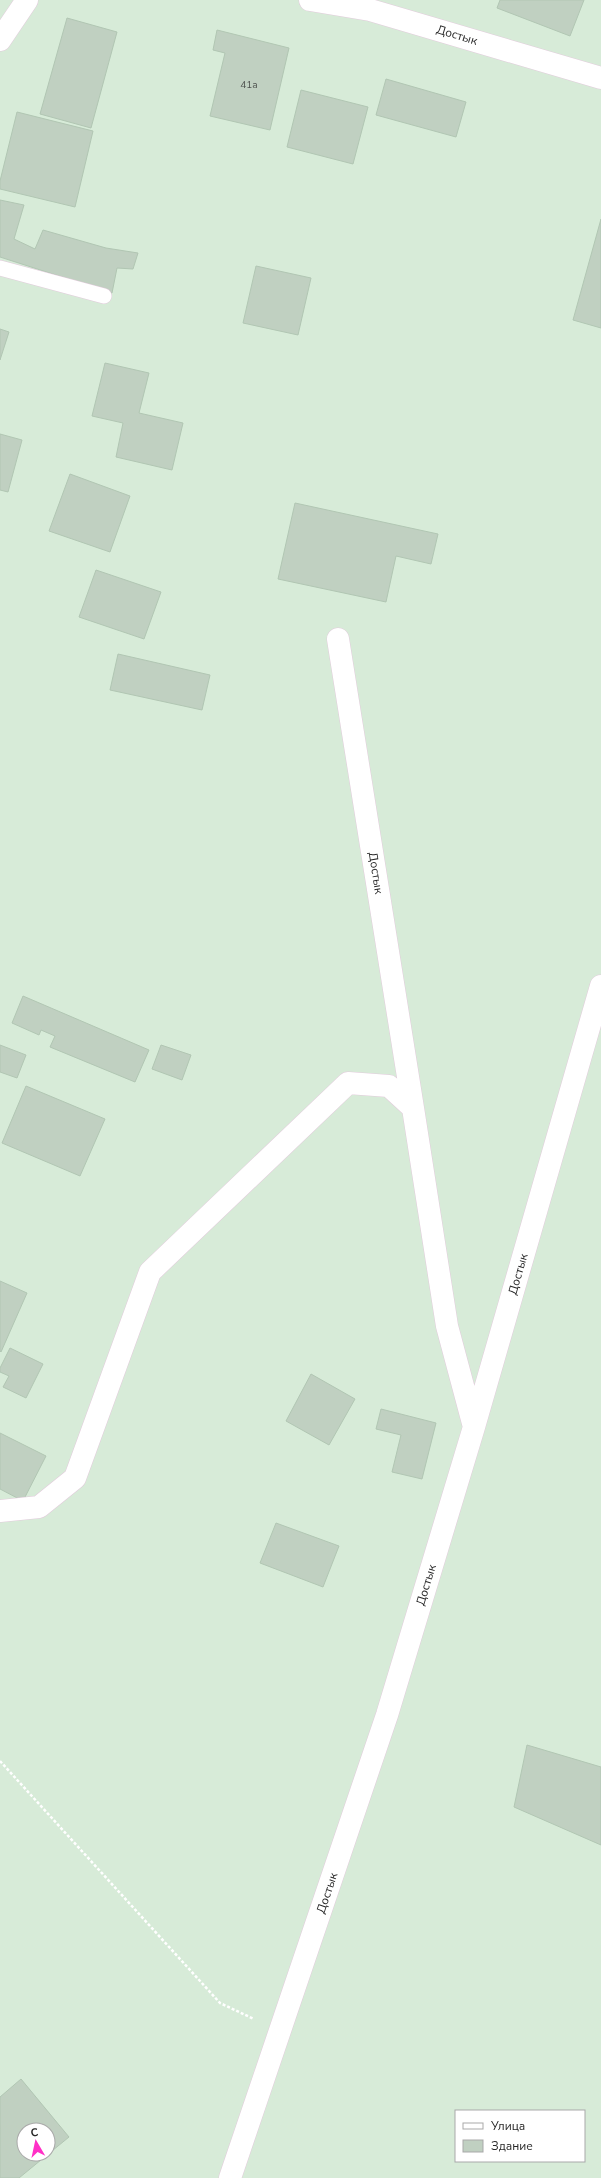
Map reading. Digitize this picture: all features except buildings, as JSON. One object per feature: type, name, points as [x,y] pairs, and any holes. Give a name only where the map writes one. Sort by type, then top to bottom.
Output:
[{"type":"street","points":[[0,40],[27,0]]},
{"type":"street","name":"Достык","points":[[310,0],[371,5],[601,78]]},
{"type":"street","name":"Достык","points":[[338,639],[447,1326],[474,1427]]},
{"type":"street","name":"Достык","points":[[230,2178],[388,1715],[474,1427],[601,986]]},
{"type":"street","points":[[0,1511],[39,1507],[75,1478],[150,1272],[348,1084],[389,1086],[413,1108]]},
{"type":"lane","points":[[0,268],[104,296]]},
{"type":"path","points":[[0,1761],[220,2003],[279,2032]]}]
